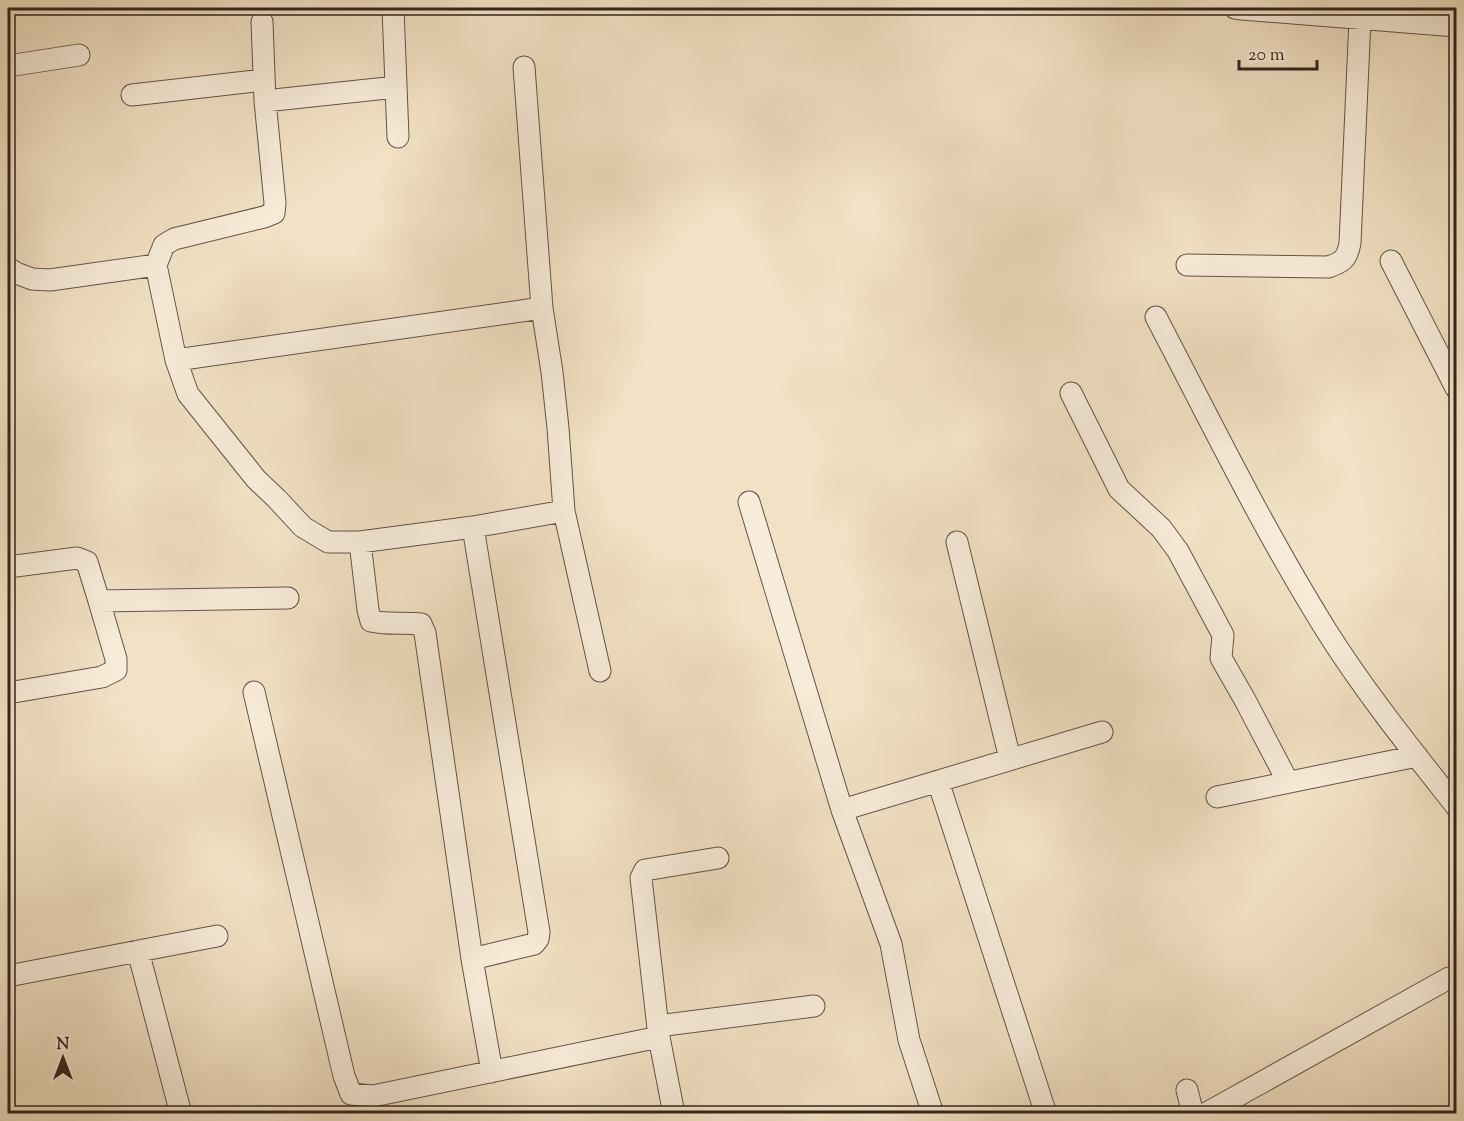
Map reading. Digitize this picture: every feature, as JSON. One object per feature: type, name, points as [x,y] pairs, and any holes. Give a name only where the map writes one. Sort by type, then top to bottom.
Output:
[{"type":"street","points":[[393,8],[398,137]]},
{"type":"street","points":[[1235,8],[1456,26]]},
{"type":"street","points":[[1187,264],[1328,267],[1340,263],[1348,254],[1360,19]]},
{"type":"street","points":[[262,22],[265,101],[274,213],[264,218],[174,239],[164,245],[156,264],[176,360],[189,394],[256,479],[303,527],[328,542],[360,542],[473,527],[564,511]]},
{"type":"street","points":[[8,66],[79,55]]},
{"type":"street","points":[[524,67],[542,308],[556,406],[564,511],[600,671]]},
{"type":"street","points":[[132,95],[264,80]]},
{"type":"street","points":[[265,101],[396,87]]},
{"type":"street","points":[[1391,261],[1456,388]]},
{"type":"street","points":[[8,268],[32,279],[50,280],[156,264]]},
{"type":"street","points":[[176,360],[542,308]]},
{"type":"street","points":[[1156,317],[1278,550],[1328,632],[1390,722],[1456,806]]},
{"type":"street","points":[[1071,393],[1119,489],[1161,528],[1178,551],[1224,635],[1221,658],[1288,782]]},
{"type":"street","points":[[749,502],[842,810],[891,944],[909,1040],[933,1113]]},
{"type":"street","points":[[472,959],[534,944],[538,939],[473,527]]},
{"type":"street","points":[[360,542],[368,610],[372,621],[421,624],[425,633],[472,959],[492,1072]]},
{"type":"street","points":[[957,542],[1011,759]]},
{"type":"street","points":[[8,567],[77,558],[87,562],[116,659],[116,670],[102,677],[8,693]]},
{"type":"street","points":[[99,601],[288,598]]},
{"type":"street","points":[[254,692],[344,1076],[351,1094],[373,1096],[492,1072],[658,1032],[814,1006]]},
{"type":"street","points":[[842,810],[1102,732]]},
{"type":"street","points":[[1217,796],[1417,756]]},
{"type":"street","points":[[938,782],[1046,1113]]},
{"type":"street","points":[[674,1113],[658,1032],[640,878],[645,870],[718,858]]},
{"type":"street","points":[[8,976],[217,936]]},
{"type":"street","points":[[138,951],[181,1113]]},
{"type":"street","points":[[1205,1113],[1449,978]]},
{"type":"street","points":[[1187,1090],[1193,1113]]}]
